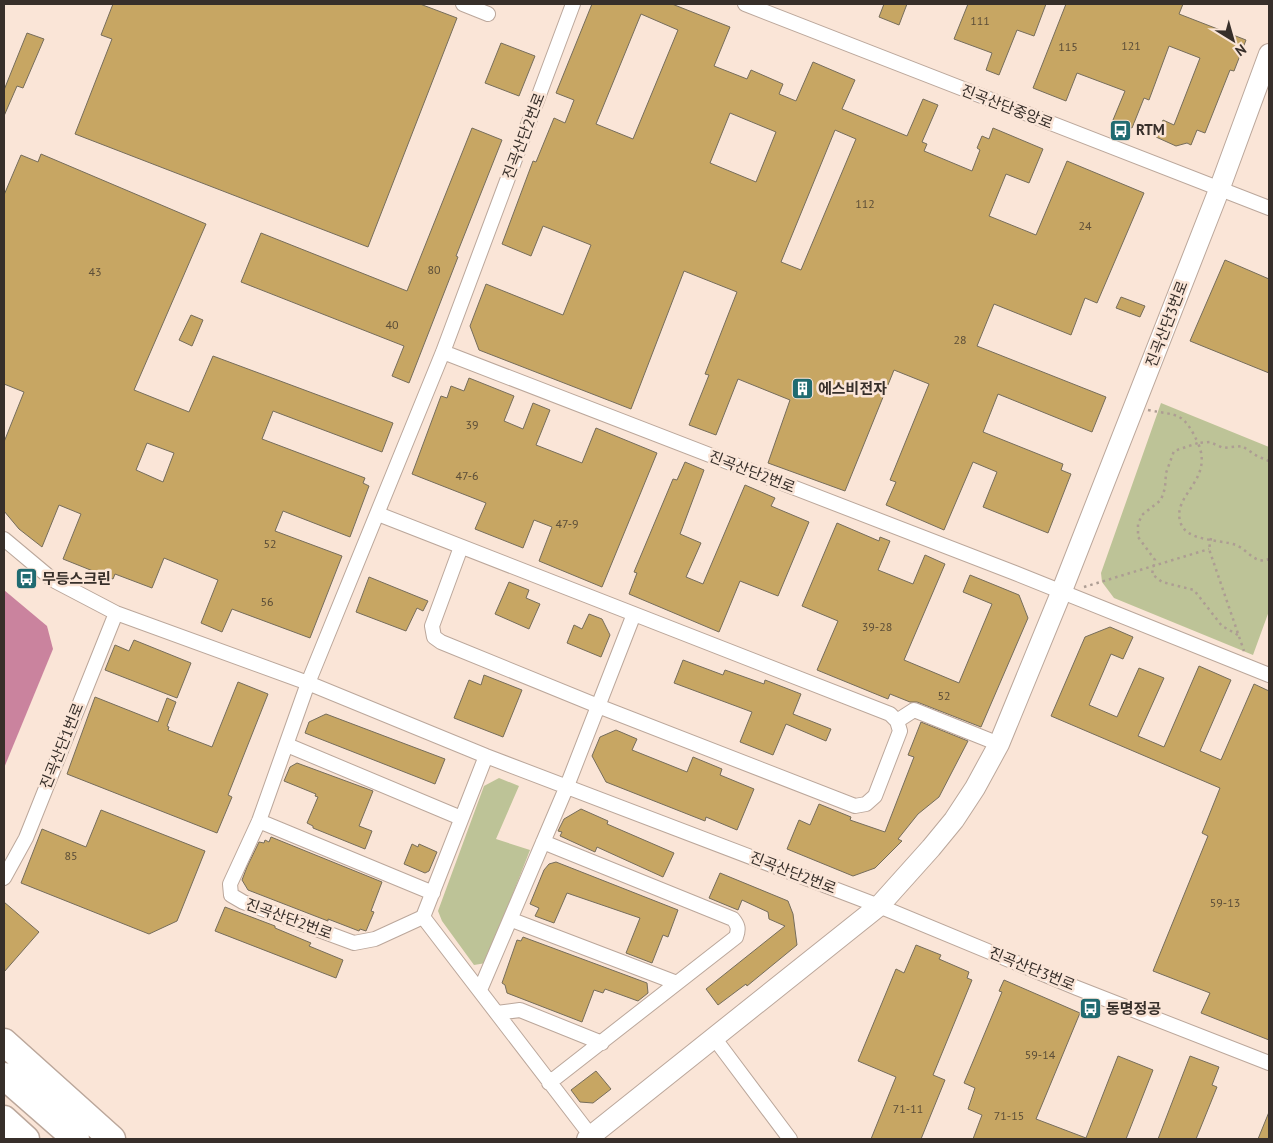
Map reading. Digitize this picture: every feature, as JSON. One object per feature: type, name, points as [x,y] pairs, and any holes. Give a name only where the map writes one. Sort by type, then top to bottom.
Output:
[{"type":"highway","points":[[4,1042],[112,1139]]},
{"type":"highway","points":[[4,1076],[76,1139]]},
{"type":"highway","points":[[4,1099],[50,1139]]},
{"type":"highway","points":[[4,1119],[26,1139]]},
{"type":"street","points":[[463,4],[488,14]]},
{"type":"street","name":"진곡산단2번로","points":[[422,917],[375,939],[354,943],[242,902],[231,895],[230,884],[259,821],[308,683],[443,352],[573,4]]},
{"type":"street","name":"진곡산단중앙로","points":[[745,4],[1269,208]]},
{"type":"street","name":"진곡산단3번로","points":[[589,1138],[879,906],[954,820],[975,788],[999,744],[1061,593],[1219,190],[1269,54]]},
{"type":"street","name":"진곡산단2번로","points":[[443,352],[1061,593]]},
{"type":"street","points":[[378,514],[890,714],[897,721],[900,730],[875,796],[866,804],[855,806],[598,706],[441,642],[434,636],[432,626],[461,547]]},
{"type":"street","points":[[4,539],[53,580],[116,613],[308,683]]},
{"type":"street","points":[[1061,593],[1269,675]]},
{"type":"street","name":"진곡산단1번로","points":[[4,878],[26,838],[116,613]]},
{"type":"street","points":[[480,990],[512,920],[568,786],[634,614]]},
{"type":"street","name":"진곡산단2번로","points":[[308,683],[486,756],[879,906]]},
{"type":"street","points":[[897,721],[914,710],[999,744]]},
{"type":"street","points":[[287,745],[461,818]]},
{"type":"street","points":[[486,756],[422,917],[498,1013],[589,1138]]},
{"type":"street","points":[[259,821],[433,893]]},
{"type":"street","points":[[543,842],[732,919],[737,925],[736,937],[549,1083]]},
{"type":"street","name":"진곡산단3번로","points":[[879,906],[1269,1063]]},
{"type":"street","points":[[512,920],[677,983]]},
{"type":"street","points":[[498,1013],[520,1010],[602,1043]]},
{"type":"street","points":[[715,1038],[790,1139]]},
{"type":"path","points":[[1135,407],[1171,412],[1191,427],[1201,449],[1200,474],[1193,489],[1183,499],[1179,511],[1180,522],[1188,534],[1239,546],[1258,560],[1269,559]]},
{"type":"path","points":[[1238,635],[1222,626],[1194,590],[1162,582],[1152,574],[1155,560],[1138,537],[1138,524],[1142,515],[1161,500],[1165,488],[1166,473],[1174,451],[1198,443],[1210,442],[1223,448],[1242,446],[1269,461]]},
{"type":"path","points":[[1211,538],[1209,549],[1249,667]]},
{"type":"path","points":[[1061,593],[1209,549]]},
{"type":"green space","points":[[1161,403],[1269,447],[1269,611],[1253,655],[1114,598],[1102,582],[1101,573]]},
{"type":"green space","points":[[499,778],[519,786],[496,839],[530,850],[486,963],[474,965],[442,921],[438,911],[484,786]]},
{"type":"shaded area","points":[[4,590],[47,626],[53,649],[4,768]]},
{"type":"building","points":[[113,4],[420,4],[457,18],[368,247],[75,134],[112,39],[101,35]]},
{"type":"building","points":[[592,4],[672,4],[730,27],[714,66],[747,79],[751,70],[783,84],[779,94],[796,101],[813,62],[855,80],[842,109],[907,136],[923,99],[938,105],[922,142],[927,144],[924,151],[972,171],[980,150],[977,148],[982,136],[989,139],[993,128],[1043,149],[1029,183],[1006,174],[989,216],[1036,235],[1067,161],[1144,193],[1097,303],[1085,298],[1071,335],[994,304],[977,346],[1106,397],[1092,432],[998,394],[983,432],[1063,464],[1061,470],[1071,474],[1048,533],[983,507],[997,472],[973,462],[944,530],[886,505],[896,482],[890,480],[929,384],[894,370],[845,491],[768,463],[790,400],[738,379],[716,435],[689,425],[709,375],[705,374],[737,292],[684,271],[631,409],[479,350],[470,326],[486,284],[563,315],[591,245],[543,226],[531,256],[502,244],[533,161],[536,162],[554,118],[565,123],[574,100],[556,93]],"holes":[[[641,14],[678,30],[633,139],[596,124]],[[730,113],[776,132],[756,182],[710,163]],[[835,130],[856,139],[801,270],[781,262]]]},
{"type":"building","points":[[884,4],[907,4],[899,25],[879,17]]},
{"type":"building","points":[[968,4],[1046,4],[1034,36],[1017,30],[999,75],[986,70],[992,53],[954,39]]},
{"type":"building","points":[[1066,4],[1183,4],[1179,14],[1246,40],[1234,71],[1230,70],[1205,133],[1197,130],[1191,145],[1187,143],[1176,146],[1156,137],[1163,120],[1174,125],[1200,58],[1169,46],[1149,100],[1144,98],[1132,128],[1113,120],[1125,91],[1077,73],[1066,101],[1033,88]]},
{"type":"building","points":[[27,33],[44,39],[23,88],[17,86],[4,116],[4,90]]},
{"type":"building","points":[[501,43],[535,56],[519,96],[485,83]]},
{"type":"building","points":[[472,128],[502,140],[409,383],[392,376],[404,346],[241,282],[261,233],[407,291]]},
{"type":"building","points":[[41,154],[206,224],[134,390],[189,412],[213,356],[393,423],[382,452],[273,411],[262,439],[365,478],[363,483],[369,486],[350,537],[283,511],[275,531],[342,556],[310,638],[232,609],[222,632],[201,623],[218,580],[164,558],[152,588],[115,574],[113,579],[63,559],[81,514],[59,505],[42,547],[19,529],[4,511],[4,442],[24,392],[4,384],[4,195],[21,155],[38,162]],"holes":[[[147,443],[174,453],[163,482],[136,470]]]},
{"type":"building","points":[[1225,260],[1269,279],[1269,373],[1190,341]]},
{"type":"building","points":[[1121,297],[1145,306],[1140,317],[1116,308]]},
{"type":"building","points":[[191,315],[203,320],[192,346],[179,340]]},
{"type":"building","points":[[469,378],[514,396],[504,421],[523,429],[533,403],[550,410],[536,445],[582,463],[596,428],[657,453],[602,587],[539,561],[552,527],[534,520],[523,548],[475,529],[486,503],[412,474],[441,396],[447,398],[451,386],[464,391]]},
{"type":"building","points":[[685,462],[704,470],[680,534],[701,543],[686,577],[703,584],[745,485],[775,498],[771,506],[809,522],[778,596],[740,581],[719,632],[629,594],[637,573],[634,572],[673,479],[677,480]]},
{"type":"building","points":[[837,523],[879,541],[880,537],[890,541],[878,570],[913,584],[925,555],[945,564],[904,660],[959,683],[992,604],[963,592],[970,575],[1019,595],[1028,618],[981,727],[917,702],[910,702],[890,694],[888,699],[817,670],[838,621],[802,606]]},
{"type":"building","points":[[369,577],[428,601],[423,611],[417,608],[406,631],[356,612]]},
{"type":"building","points":[[509,582],[529,590],[526,598],[540,604],[529,629],[495,614]]},
{"type":"building","points":[[589,614],[602,619],[610,635],[601,657],[567,643],[574,625],[582,629]]},
{"type":"building","points":[[1110,627],[1133,637],[1123,659],[1111,654],[1089,705],[1117,717],[1139,668],[1164,678],[1138,736],[1164,747],[1199,666],[1231,680],[1200,751],[1221,760],[1254,684],[1269,691],[1269,1040],[1201,1013],[1210,993],[1153,971],[1208,836],[1202,833],[1220,788],[1051,716],[1085,637]]},
{"type":"building","points":[[134,640],[191,663],[177,698],[105,670],[115,645],[129,651]]},
{"type":"building","points":[[683,660],[723,675],[725,670],[764,684],[765,680],[801,694],[793,714],[831,729],[826,741],[786,724],[773,755],[740,742],[752,712],[674,683]]},
{"type":"building","points":[[484,675],[522,690],[503,737],[454,718],[469,680],[481,685]]},
{"type":"building","points":[[238,682],[268,694],[228,795],[232,797],[217,833],[67,774],[95,697],[158,722],[167,698],[176,702],[167,726],[169,727],[168,730],[212,747]]},
{"type":"building","points":[[326,714],[445,759],[435,784],[305,733],[309,722]]},
{"type":"building","points":[[921,722],[968,741],[939,797],[918,814],[898,839],[902,841],[875,868],[853,876],[787,849],[799,820],[810,825],[819,804],[851,817],[850,820],[885,832],[914,757],[908,755]]},
{"type":"building","points":[[616,730],[637,739],[632,750],[687,772],[693,757],[722,769],[720,775],[754,789],[737,830],[706,817],[705,821],[606,782],[592,756],[600,737]]},
{"type":"building","points":[[297,763],[373,791],[359,826],[372,831],[365,849],[313,828],[313,826],[307,823],[318,797],[315,796],[316,794],[284,781],[290,767]]},
{"type":"building","points":[[581,809],[608,821],[607,824],[674,853],[663,877],[597,847],[595,852],[560,836],[562,832],[558,831],[564,819]]},
{"type":"building","points":[[101,810],[205,851],[177,921],[149,934],[21,883],[42,829],[86,847]]},
{"type":"building","points":[[271,837],[382,882],[371,911],[374,912],[366,931],[360,929],[359,931],[328,919],[328,921],[248,890],[242,880],[247,867],[259,842],[264,843],[265,840],[269,842]]},
{"type":"building","points":[[412,844],[418,847],[419,844],[437,852],[429,871],[425,873],[404,864]]},
{"type":"building","points":[[556,862],[678,910],[668,937],[663,935],[652,963],[626,953],[640,918],[567,893],[554,923],[535,916],[539,908],[530,904],[544,870],[549,864]]},
{"type":"building","points":[[720,873],[788,901],[793,914],[797,945],[747,986],[746,984],[718,1005],[706,989],[785,926],[769,919],[768,912],[742,900],[738,910],[709,898]]},
{"type":"building","points":[[4,902],[39,932],[4,972]]},
{"type":"building","points":[[225,907],[275,926],[275,928],[311,943],[309,946],[343,960],[336,978],[215,931]]},
{"type":"building","points":[[523,937],[647,983],[648,993],[638,1001],[605,989],[603,993],[594,990],[582,1022],[507,993],[505,985],[502,983],[517,940],[521,941]]},
{"type":"building","points":[[916,945],[941,955],[939,959],[969,972],[967,978],[972,980],[933,1075],[945,1080],[921,1139],[871,1139],[896,1077],[858,1061],[896,969],[904,973]]},
{"type":"building","points":[[1004,980],[1080,1013],[1036,1119],[1086,1138],[1118,1056],[1153,1070],[1126,1139],[973,1139],[982,1115],[968,1109],[975,1088],[964,1083],[1002,992],[999,991]]},
{"type":"building","points":[[1190,1056],[1219,1067],[1212,1085],[1217,1087],[1196,1139],[1158,1139]]},
{"type":"building","points":[[596,1071],[611,1089],[593,1103],[580,1102],[571,1090]]},
{"type":"building","points":[[1269,1112],[1269,1139],[1258,1139]]},
{"type":"place","name":"RTM","points":[[1120,130]]},
{"type":"place","name":"에스비전자","points":[[802,389]]},
{"type":"place","name":"무등스크린","points":[[26,579]]},
{"type":"place","name":"동명정공","points":[[1090,1009]]}]
